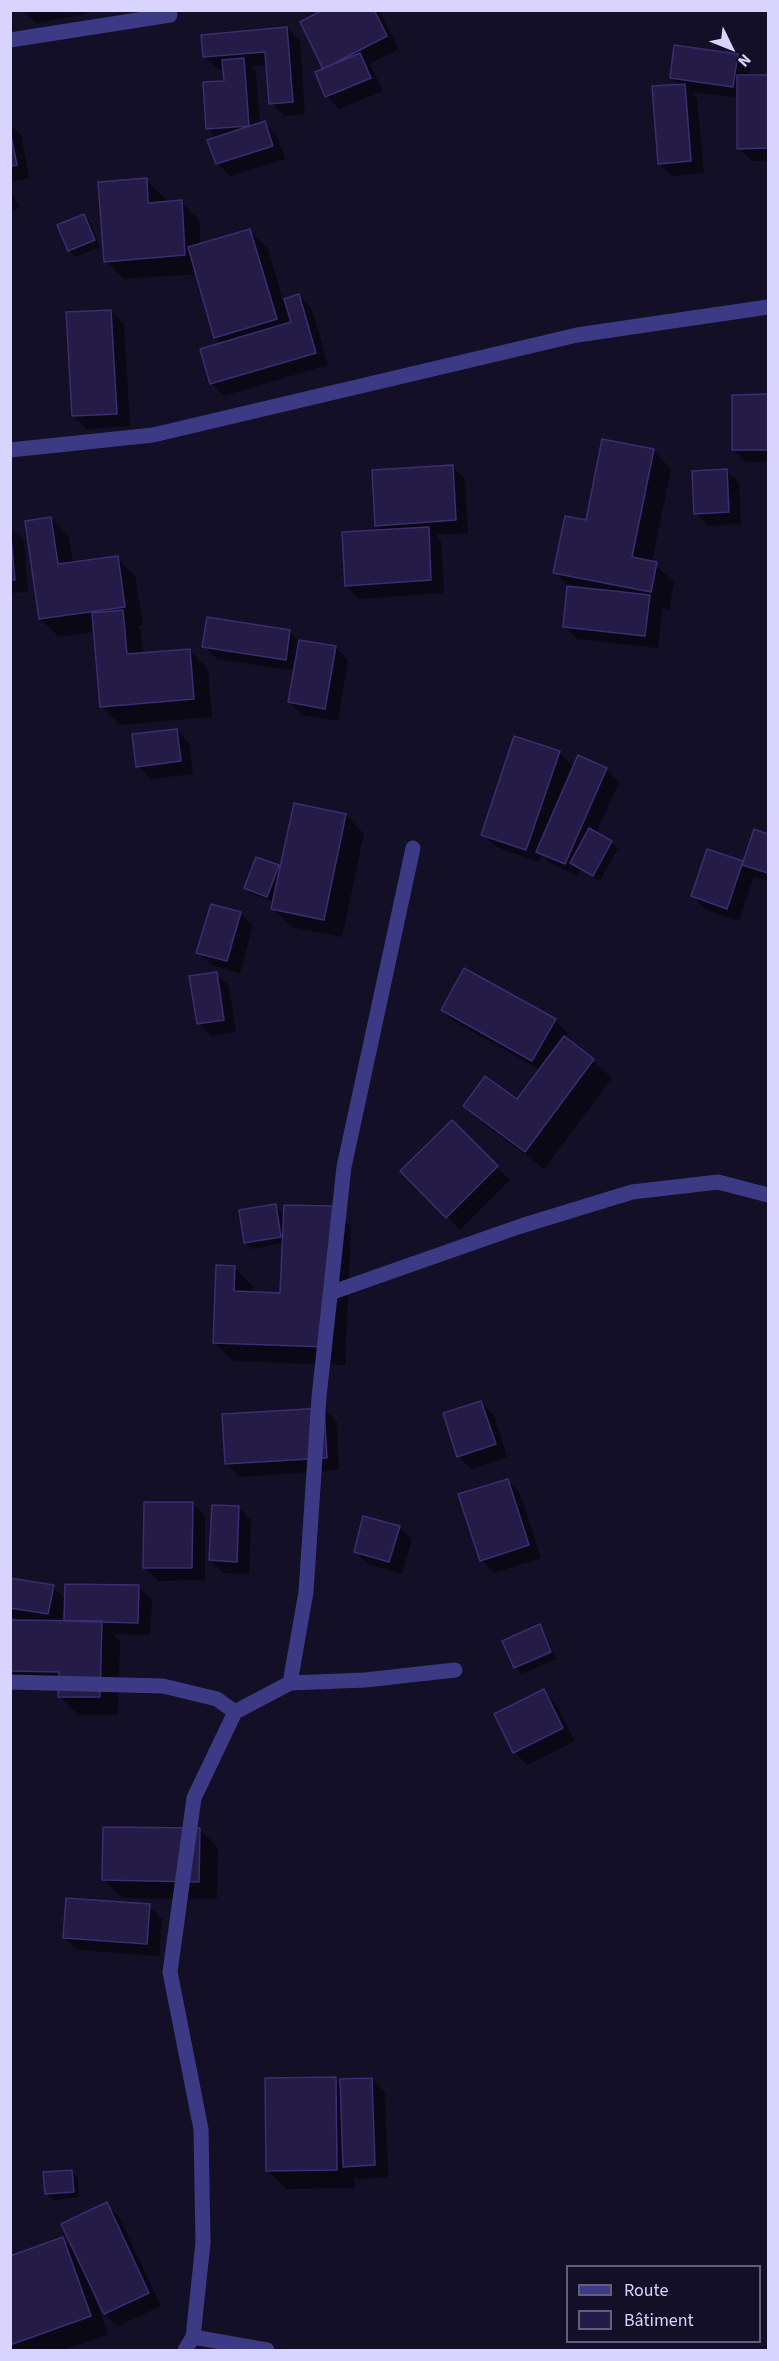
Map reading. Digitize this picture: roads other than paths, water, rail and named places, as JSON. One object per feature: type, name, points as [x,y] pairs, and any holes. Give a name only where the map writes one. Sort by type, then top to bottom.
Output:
[{"type":"street","points":[[10,40],[170,15]]},
{"type":"street","points":[[10,450],[153,435],[577,334],[768,307]]},
{"type":"street","points":[[290,1683],[306,1592],[319,1397],[344,1167],[413,848]]},
{"type":"street","points":[[330,1293],[521,1226],[632,1192],[718,1182],[768,1194]]},
{"type":"street","points":[[267,2350],[189,2344],[202,2243],[201,2129],[170,1972],[194,1798],[235,1712],[290,1683],[366,1680],[455,1670]]},
{"type":"street","points":[[10,1682],[163,1686],[217,1699],[235,1712]]}]
